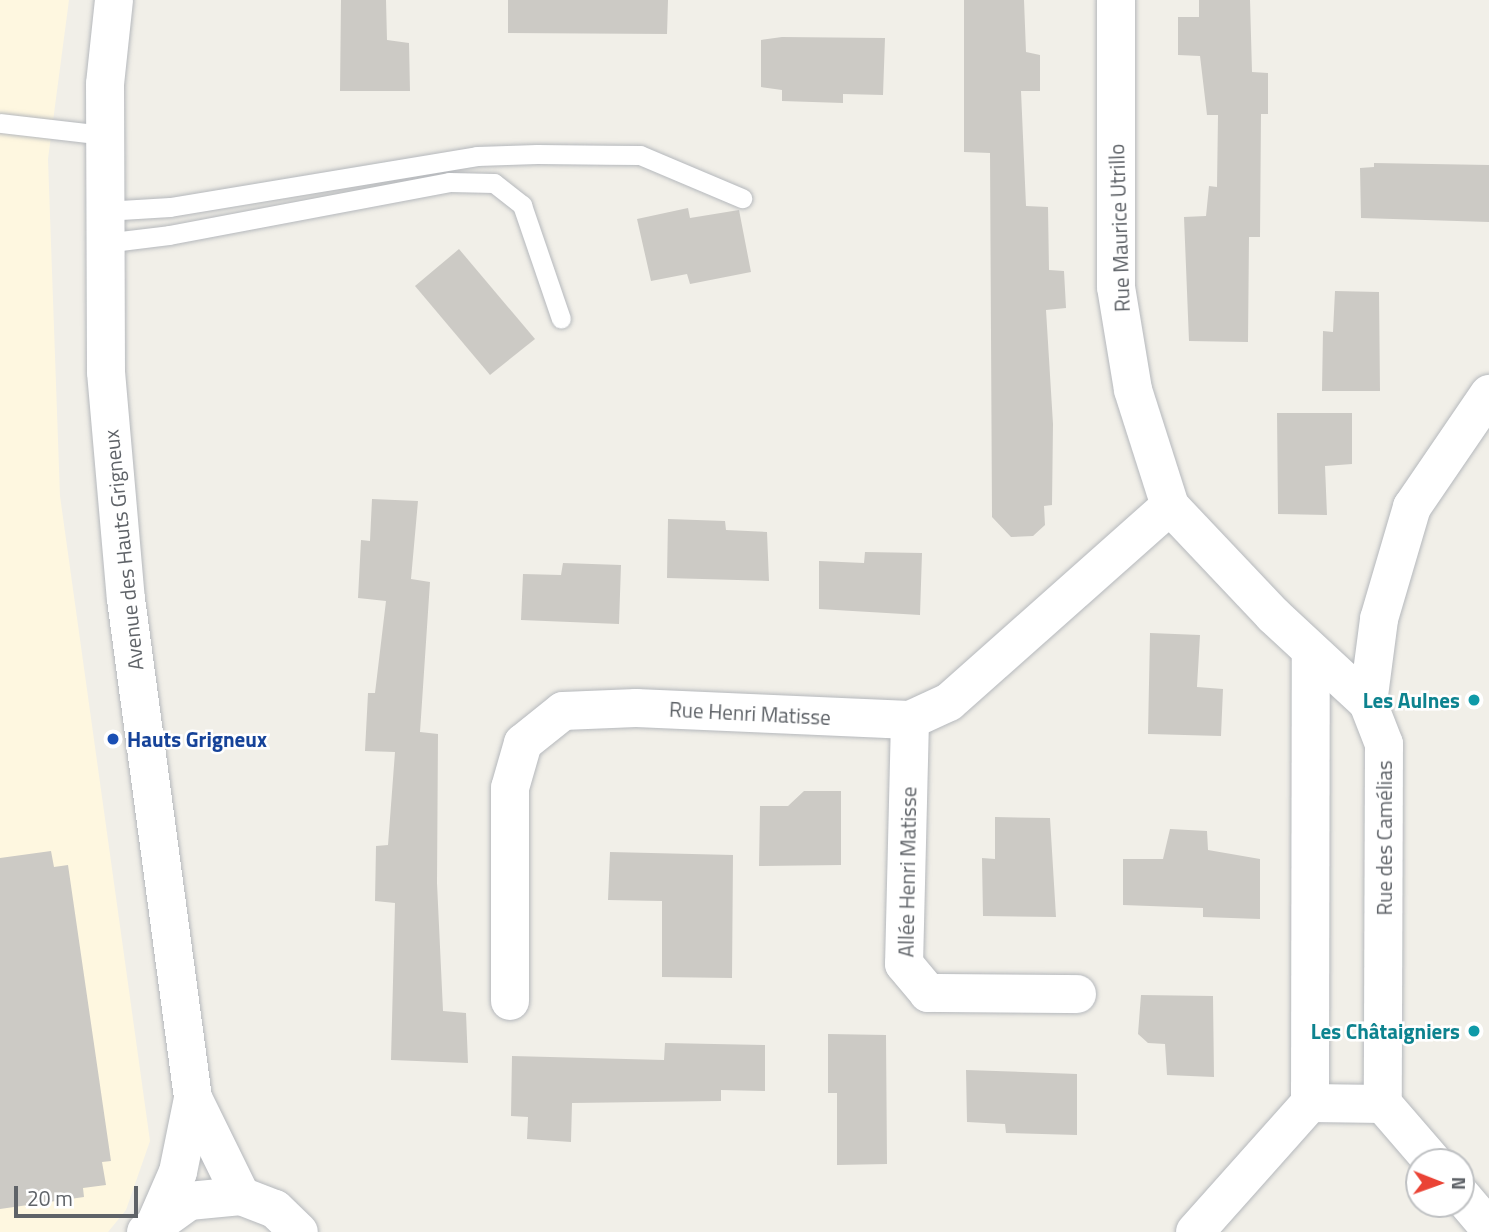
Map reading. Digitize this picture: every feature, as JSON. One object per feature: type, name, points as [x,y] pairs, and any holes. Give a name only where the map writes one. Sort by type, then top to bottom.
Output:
[{"type":"street","name":"Avenue des Hauts Grigneux","points":[[114,0],[104,135],[106,372],[126,599],[193,1098],[241,1196]]},
{"type":"street","name":"Rue Maurice Utrillo","points":[[1116,0],[1116,287],[1133,390],[1170,506],[1311,652],[1367,703]]},
{"type":"street","points":[[1367,703],[1379,619],[1412,507],[1489,394]]},
{"type":"street","name":"Rue Henri Matisse","points":[[510,1001],[510,788],[523,743],[563,710],[636,708],[910,720],[948,702],[1170,506]]},
{"type":"street","points":[[1195,1232],[1310,1103],[1311,652]]},
{"type":"street","name":"Rue des Camélias","points":[[1367,703],[1384,744],[1383,1104]]},
{"type":"street","name":"Allée Henri Matisse","points":[[910,720],[904,964],[928,993],[1077,993]]},
{"type":"street","name":"Avenue des Hauts Grigneux","points":[[151,1226],[178,1172],[193,1098]]},
{"type":"street","points":[[1310,1103],[1383,1104],[1421,1148]]},
{"type":"street","points":[[151,1226],[189,1201],[241,1196],[275,1209],[299,1232]]},
{"type":"street","points":[[1475,1212],[1489,1228]]},
{"type":"lane","points":[[0,123],[104,135]]},
{"type":"lane","points":[[104,227],[170,207],[477,156],[640,155],[742,198]]},
{"type":"lane","points":[[104,227],[169,235],[449,182],[494,183],[522,205],[561,319]]},
{"type":"shaded area","points":[[0,0],[69,0],[48,159],[60,496],[150,1141],[126,1210],[108,1232],[0,1232]]},
{"type":"building","points":[[341,0],[386,0],[387,40],[409,43],[410,91],[340,91]]},
{"type":"building","points":[[508,0],[668,0],[667,34],[508,33]]},
{"type":"building","points":[[964,0],[1024,0],[1026,52],[1040,55],[1040,91],[1021,91],[1026,206],[1048,207],[1049,270],[1064,271],[1066,308],[1046,310],[1053,424],[1052,505],[1044,506],[1045,525],[1033,536],[1011,537],[992,517],[990,153],[964,152]]},
{"type":"building","points":[[1199,0],[1250,0],[1252,72],[1268,73],[1268,114],[1261,114],[1260,237],[1249,237],[1248,342],[1189,341],[1184,217],[1206,216],[1209,186],[1217,187],[1218,115],[1207,115],[1200,56],[1178,55],[1178,17],[1199,17]]},
{"type":"building","points":[[782,37],[885,38],[883,95],[843,94],[843,103],[782,101],[782,90],[761,87],[761,40]]},
{"type":"building","points":[[1374,163],[1489,165],[1489,222],[1361,218],[1360,168],[1374,167]]},
{"type":"building","points":[[688,208],[690,218],[739,210],[751,272],[690,284],[687,274],[651,281],[637,219]]},
{"type":"building","points":[[459,249],[535,339],[490,375],[415,286]]},
{"type":"building","points":[[1335,291],[1379,292],[1380,391],[1322,391],[1323,331],[1333,332]]},
{"type":"building","points":[[1277,413],[1352,413],[1352,464],[1325,466],[1327,515],[1278,514]]},
{"type":"building","points":[[372,499],[418,501],[411,579],[430,582],[420,732],[438,734],[437,883],[443,1011],[466,1013],[468,1063],[391,1060],[395,903],[375,901],[376,846],[388,845],[395,752],[365,751],[368,693],[375,693],[386,601],[358,598],[361,540],[370,541]]},
{"type":"building","points":[[668,519],[725,521],[726,530],[767,532],[769,581],[667,578]]},
{"type":"building","points":[[865,552],[922,553],[920,615],[819,609],[819,561],[864,563]]},
{"type":"building","points":[[563,563],[621,565],[619,624],[521,620],[523,574],[561,575]]},
{"type":"building","points":[[1150,633],[1200,635],[1197,687],[1223,689],[1221,736],[1148,734]]},
{"type":"building","points":[[804,791],[841,791],[841,865],[759,866],[760,806],[788,806]]},
{"type":"building","points":[[995,817],[1050,818],[1056,917],[983,916],[982,858],[995,859]]},
{"type":"building","points":[[1170,829],[1207,831],[1208,850],[1260,859],[1260,919],[1203,917],[1203,908],[1123,905],[1123,859],[1163,859]]},
{"type":"building","points":[[51,851],[54,867],[68,865],[111,1161],[102,1162],[106,1185],[83,1188],[84,1197],[0,1209],[0,858]]},
{"type":"building","points":[[610,852],[733,855],[732,978],[662,977],[662,901],[608,900]]},
{"type":"building","points":[[1141,995],[1213,996],[1214,1077],[1167,1075],[1165,1044],[1148,1043],[1138,1034]]},
{"type":"building","points":[[828,1034],[886,1035],[887,1164],[837,1165],[837,1093],[828,1093]]},
{"type":"building","points":[[665,1043],[765,1045],[765,1091],[721,1090],[721,1101],[572,1103],[571,1142],[527,1139],[528,1117],[511,1116],[512,1056],[664,1060]]},
{"type":"building","points":[[966,1070],[1077,1074],[1077,1135],[1006,1133],[1005,1124],[967,1122]]},
{"type":"place","name":"Les Aulnes","points":[[1474,700]]},
{"type":"place","name":"Hauts Grigneux","points":[[113,739]]},
{"type":"place","name":"Les Châtaigniers","points":[[1474,1031]]}]
